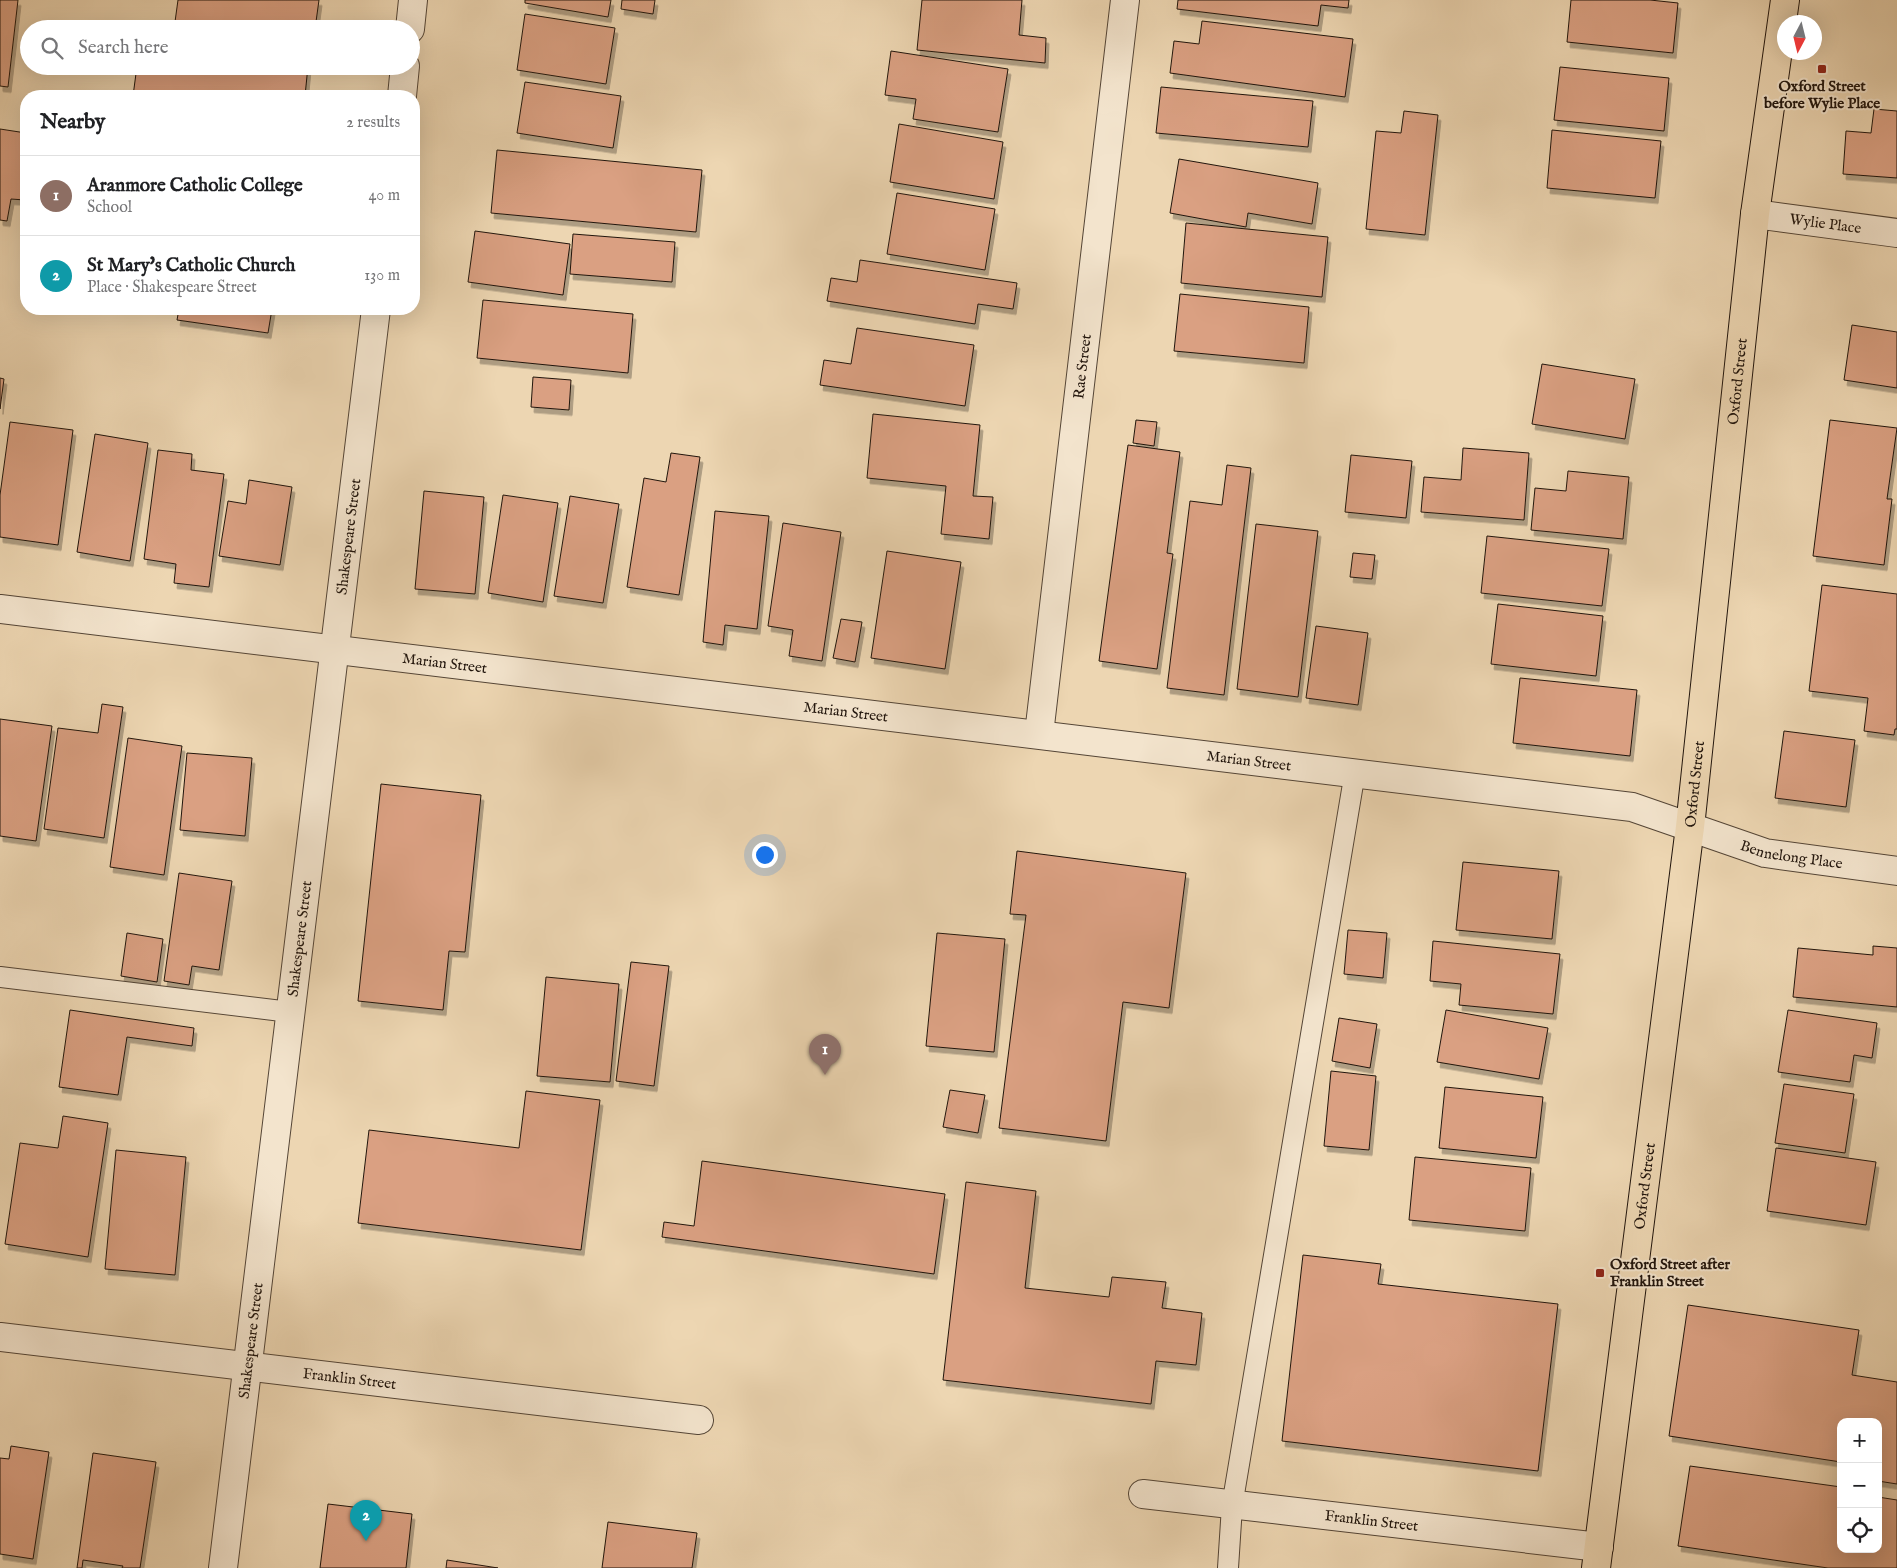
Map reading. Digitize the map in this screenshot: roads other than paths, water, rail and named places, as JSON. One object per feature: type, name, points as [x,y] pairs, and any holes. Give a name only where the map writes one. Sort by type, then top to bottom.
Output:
[{"type":"main road","name":"Oxford Street","points":[[1597,1557],[1690,827],[1755,214],[1785,0]]},
{"type":"street","points":[[411,20],[413,0]]},
{"type":"street","name":"Rae Street","points":[[1039,734],[1125,0]]},
{"type":"street","points":[[403,90],[404,75]]},
{"type":"street","name":"Wylie Place","points":[[1755,214],[1897,233]]},
{"type":"street","name":"Shakespeare Street","points":[[223,1568],[375,315]]},
{"type":"street","name":"Marian Street","points":[[0,609],[1632,806],[1690,827]]},
{"type":"street","name":"Bennelong Place","points":[[1690,827],[1765,853],[1897,871]]},
{"type":"street","name":"Franklin Street","points":[[0,1337],[699,1420]]},
{"type":"street","name":"Franklin Street","points":[[1144,1494],[1597,1557]]},
{"type":"lane","points":[[1228,1568],[1232,1506],[1355,772]]},
{"type":"lane","points":[[0,977],[290,1012]]},
{"type":"place","name":"Oxford Street before Wylie Place","points":[[1822,69]]},
{"type":"place","name":"Aranmore Catholic College","points":[[825,1075]]},
{"type":"place","name":"Oxford Street after Franklin Street","points":[[1600,1273]]},
{"type":"place","name":"St Mary's Catholic Church","points":[[366,1541]]}]
